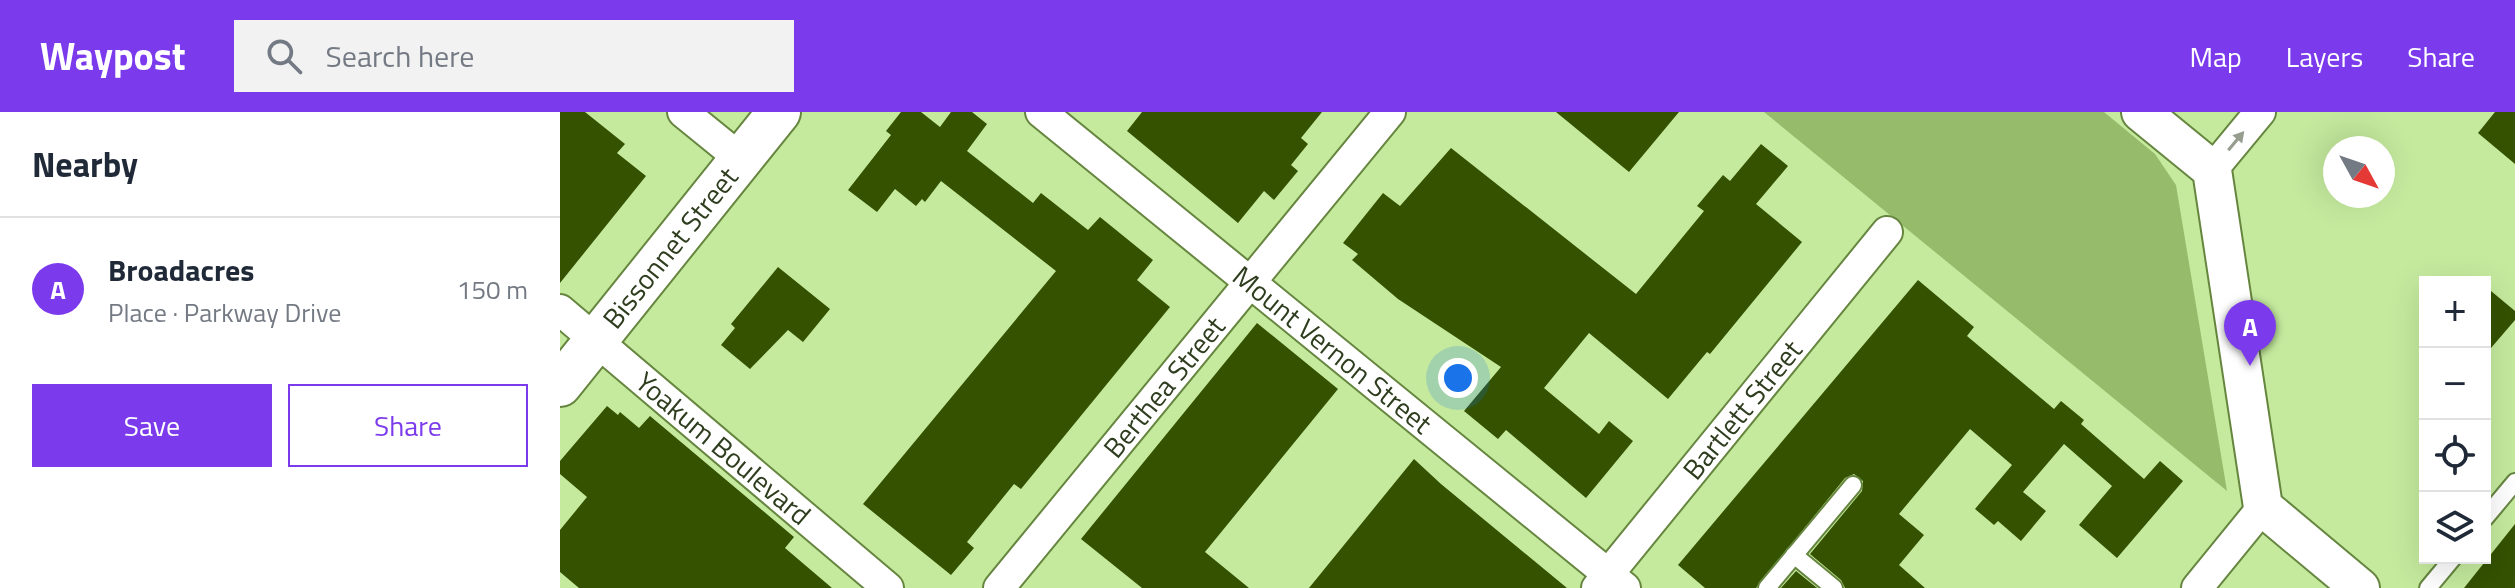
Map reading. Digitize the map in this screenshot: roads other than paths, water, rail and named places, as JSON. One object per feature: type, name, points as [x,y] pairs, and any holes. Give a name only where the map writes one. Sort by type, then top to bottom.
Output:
[{"type":"main road","name":"Bissonnet Street","points":[[560,385],[779,112]]},
{"type":"street","points":[[683,112],[742,160]]},
{"type":"street","name":"Mount Vernon Street","points":[[1041,112],[1610,583]]},
{"type":"street","name":"Berthea Street","points":[[999,588],[1390,112]]},
{"type":"street","points":[[2212,170],[2260,112]]},
{"type":"street","points":[[2147,114],[2212,170],[2263,507],[2360,588]]},
{"type":"street","name":"Bartlett Street","points":[[1610,583],[1887,232]]},
{"type":"street","name":"Yoakum Boulevard","points":[[560,310],[888,588]]},
{"type":"street","points":[[2197,588],[2263,507]]},
{"type":"lane","points":[[2491,511],[2515,482]]},
{"type":"lane","points":[[1767,588],[1853,485]]},
{"type":"lane","points":[[1794,555],[1834,588]]},
{"type":"lane","points":[[2428,588],[2448,564]]},
{"type":"place","name":"Broadacres","points":[[2250,366]]}]
